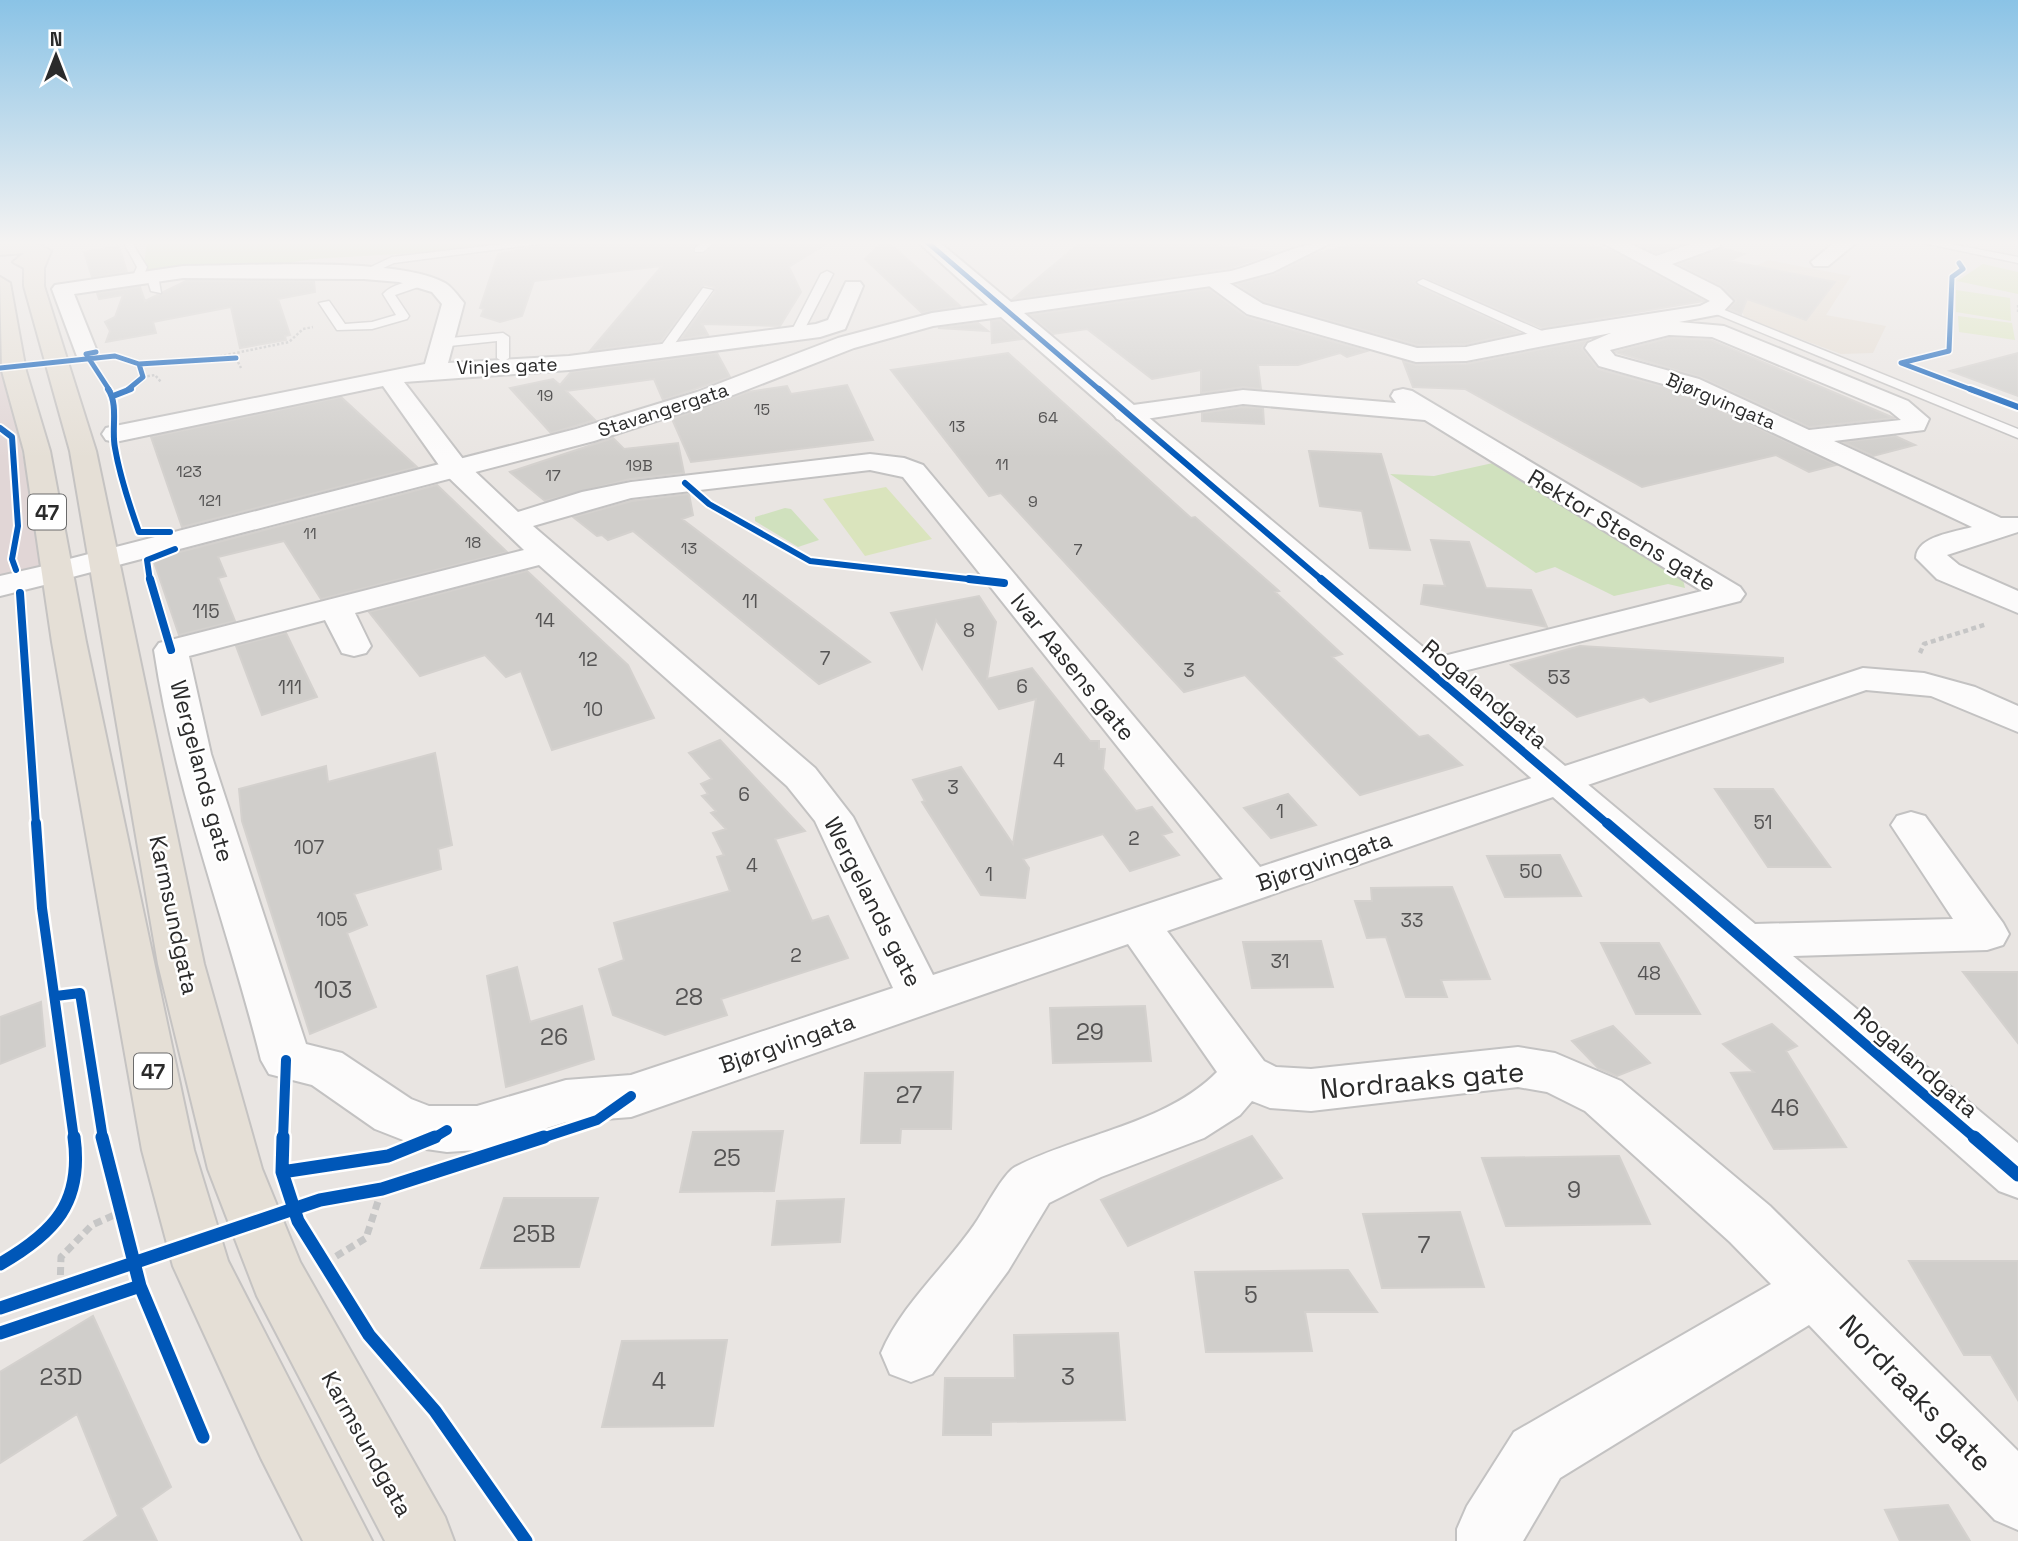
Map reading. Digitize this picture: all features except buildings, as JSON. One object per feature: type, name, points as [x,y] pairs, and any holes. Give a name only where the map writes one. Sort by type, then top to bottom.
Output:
[{"type":"main road","name":"Karmsundgata","points":[[5,314],[14,371],[37,452],[80,566],[235,1169],[277,1277],[421,1541]]},
{"type":"main road","name":"Karmsundgata","points":[[43,314],[80,440],[80,566],[168,1150],[201,1266],[283,1436],[339,1541]]},
{"type":"street","points":[[71,314],[86,354]]},
{"type":"street","points":[[436,369],[440,343],[449,314]]},
{"type":"street","name":"Vinjes gate","points":[[390,379],[436,369],[569,363],[796,334],[837,324],[841,314]]},
{"type":"street","name":"Stavangergata","points":[[0,586],[456,469],[650,415],[887,330],[977,314]]},
{"type":"street","name":"Rogalandgata","points":[[1010,314],[2018,1175]]},
{"type":"street","points":[[1272,314],[1401,352],[1433,356],[1466,354],[1545,337],[1684,314]]},
{"type":"street","name":"Bjørgvingata","points":[[1806,438],[1842,430],[1902,428],[1915,425],[1916,419],[1899,406],[1716,331],[1669,328],[1610,340],[1596,348],[1607,361],[1690,384],[1806,438],[2008,526]]},
{"type":"street","points":[[115,434],[390,379]]},
{"type":"street","name":"Wergelands gate","points":[[390,379],[456,469],[545,554],[801,777],[833,817],[921,997]]},
{"type":"street","name":"Rektor Steens gate","points":[[1403,396],[1729,594],[1428,670]]},
{"type":"street","name":"Rektor Steens gate","points":[[1126,414],[1243,397],[1429,413]]},
{"type":"street","name":"Ivar Aasens gate","points":[[513,523],[592,498],[631,490],[870,462],[904,466],[913,471],[1252,886]]},
{"type":"street","name":"Bjørgvingata","points":[[2008,526],[1939,547],[1931,552],[1931,558],[1948,572],[2018,604]]},
{"type":"street","name":"Wergelands gate","points":[[286,1060],[273,1006],[178,704],[171,650],[545,554]]},
{"type":"street","points":[[336,608],[354,646]]},
{"type":"street","name":"Bjørgvingata","points":[[286,1060],[325,1067],[393,1114],[426,1127],[447,1130],[477,1128],[566,1101],[631,1096],[1863,679],[1908,679],[1965,695],[2018,722]]},
{"type":"street","points":[[1746,941],[1987,934],[1911,825]]},
{"type":"street","points":[[911,1353],[988,1253],[1030,1186],[1082,1161],[1186,1123],[1223,1100],[1246,1075],[1138,924]]},
{"type":"street","name":"Nordraaks gate","points":[[1246,1075],[1270,1087],[1311,1090],[1518,1067],[1555,1073],[1603,1096],[1750,1224],[2018,1497]]},
{"type":"street","points":[[1490,1541],[1490,1529],[1537,1455],[1814,1290]]},
{"type":"lane","points":[[332,314],[341,327],[391,321],[403,316],[402,314]]},
{"type":"lane","points":[[667,351],[667,346],[690,314]]},
{"type":"lane","points":[[796,334],[806,314]]},
{"type":"lane","points":[[1494,314],[1545,337]]},
{"type":"lane","points":[[1725,314],[2018,434]]},
{"type":"lane","points":[[440,343],[503,337],[503,358]]},
{"type":"path","points":[[1914,368],[1901,363],[1949,351],[1951,314]]},
{"type":"path","points":[[202,360],[289,342],[303,329],[308,328]]},
{"type":"path","points":[[191,361],[236,358],[241,368]]},
{"type":"path","points":[[139,363],[143,377]]},
{"type":"path","points":[[115,434],[113,396],[133,388],[143,377],[155,375],[161,382]]},
{"type":"path","points":[[1908,679],[1924,644],[1989,623]]},
{"type":"path","points":[[370,1191],[395,1185]]},
{"type":"path","points":[[323,1264],[366,1238],[382,1189]]},
{"type":"path","points":[[118,1198],[125,1224]]},
{"type":"path","points":[[60,1288],[61,1257],[92,1225],[121,1212]]},
{"type":"path","points":[[317,1254],[330,1275]]},
{"type":"path","points":[[48,1292],[71,1284]]},
{"type":"shaded area","points":[[1743,314],[1827,314],[1886,326],[1873,353],[1841,354],[1745,318]]},
{"type":"shaded area","points":[[0,334],[44,570],[0,581]]},
{"type":"green space","points":[[1968,314],[2011,314],[2011,321]]},
{"type":"green space","points":[[1958,316],[2012,323],[2015,340],[1959,332]]},
{"type":"green space","points":[[1502,461],[1681,571],[1685,588],[1668,584],[1614,596],[1555,567],[1536,573],[1390,474],[1434,476]]},
{"type":"green space","points":[[886,487],[932,539],[865,556],[823,499]]},
{"type":"green space","points":[[785,508],[791,509],[819,540],[798,547],[755,521],[755,517]]},
{"type":"cycle path","points":[[1011,314],[2018,1175]]},
{"type":"cycle path","points":[[1952,314],[1949,351],[1901,363],[2018,407]]},
{"type":"cycle path","points":[[96,352],[86,354],[113,396],[114,444],[124,490],[139,532],[170,532]]},
{"type":"cycle path","points":[[0,368],[115,356],[139,364],[143,377],[133,388],[113,396]]},
{"type":"cycle path","points":[[139,364],[236,358]]},
{"type":"cycle path","points":[[0,428],[12,437],[18,526],[12,559],[16,570]]},
{"type":"cycle path","points":[[685,483],[709,504],[810,561],[1004,583]]},
{"type":"cycle path","points":[[171,650],[151,587],[147,560],[175,549]]},
{"type":"cycle path","points":[[0,1264],[32,1244],[55,1224],[69,1198],[77,1161],[42,908],[20,593]]},
{"type":"cycle path","points":[[56,996],[80,993],[98,1120],[140,1286],[203,1437]]},
{"type":"cycle path","points":[[286,1060],[282,1172],[298,1221],[369,1335],[435,1411],[526,1541]]},
{"type":"cycle path","points":[[0,1308],[320,1200],[382,1189],[597,1120],[631,1096]]},
{"type":"cycle path","points":[[282,1172],[388,1156],[408,1150],[447,1130]]},
{"type":"cycle path","points":[[0,1333],[140,1286]]}]
